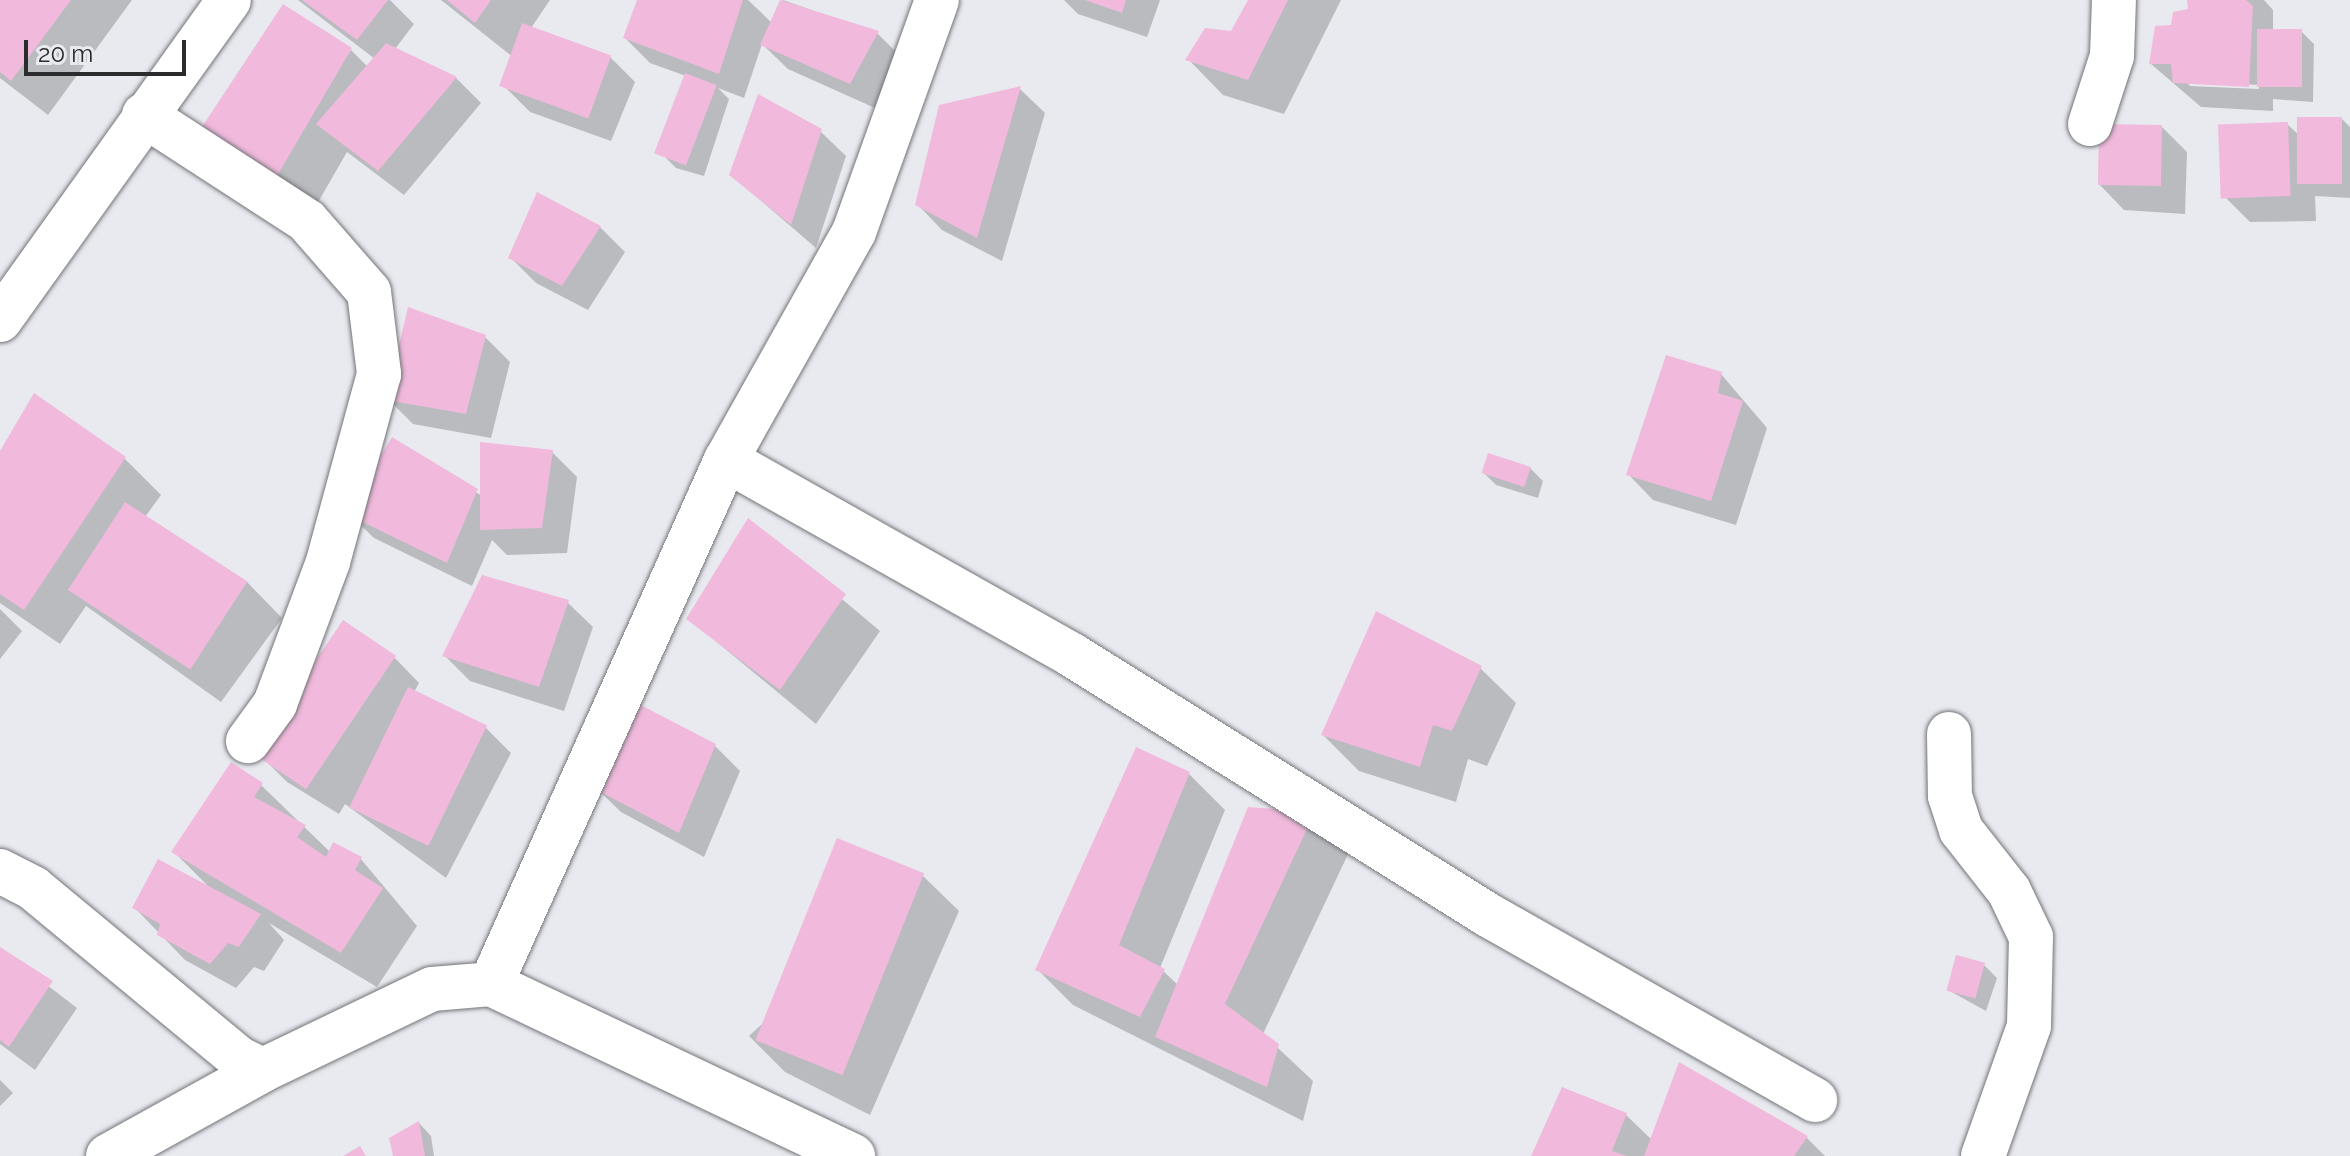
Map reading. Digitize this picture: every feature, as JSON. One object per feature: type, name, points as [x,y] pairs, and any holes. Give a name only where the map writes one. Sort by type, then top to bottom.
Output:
[{"type":"street","points":[[0,320],[229,0]]},
{"type":"street","points":[[491,984],[726,460],[854,232],[937,0]]},
{"type":"street","points":[[2090,124],[2112,56],[2114,0]]},
{"type":"street","points":[[144,115],[307,221],[369,292],[379,374],[328,562],[275,704],[248,741]]},
{"type":"street","points":[[726,460],[1072,655],[1488,915],[1815,1100]]},
{"type":"street","points":[[1949,734],[1950,796],[1961,830],[2009,891],[2031,937],[2029,1026],[1983,1156]]},
{"type":"street","points":[[0,871],[33,888],[240,1059],[263,1070]]},
{"type":"street","points":[[108,1156],[263,1070],[432,989],[491,984],[853,1156]]},
{"type":"building","points":[[0,0],[71,0],[11,81],[0,72]]},
{"type":"building","points":[[302,0],[388,0],[357,40]]},
{"type":"building","points":[[447,0],[491,0],[475,23]]},
{"type":"building","points":[[637,0],[743,0],[719,74],[623,38]]},
{"type":"building","points":[[780,0],[879,31],[850,84],[760,45]]},
{"type":"building","points":[[1085,0],[1126,0],[1122,13]]},
{"type":"building","points":[[1248,0],[1288,0],[1248,80],[1185,60],[1205,28],[1231,31]]},
{"type":"building","points":[[2187,0],[2246,0],[2253,6],[2249,87],[2173,83],[2171,64],[2149,64],[2155,26],[2171,25],[2173,12],[2188,9]]},
{"type":"building","points":[[283,4],[352,48],[277,176],[194,139]]},
{"type":"building","points":[[522,23],[611,55],[588,118],[499,86]]},
{"type":"building","points":[[2257,29],[2302,29],[2302,87],[2257,87]]},
{"type":"building","points":[[386,43],[457,77],[378,171],[316,124]]},
{"type":"building","points":[[685,73],[717,85],[686,165],[654,153]]},
{"type":"building","points":[[1021,86],[977,238],[915,205],[939,105]]},
{"type":"building","points":[[758,94],[822,129],[791,225],[729,175]]},
{"type":"building","points":[[2297,117],[2342,117],[2342,184],[2297,184]]},
{"type":"building","points":[[2288,122],[2291,196],[2221,198],[2218,124]]},
{"type":"building","points":[[2099,124],[2162,125],[2161,186],[2098,185]]},
{"type":"building","points":[[537,192],[601,226],[562,286],[508,258]]},
{"type":"building","points":[[408,307],[486,335],[466,414],[386,400]]},
{"type":"building","points":[[1666,355],[1722,372],[1718,393],[1743,401],[1711,501],[1626,475]]},
{"type":"building","points":[[34,393],[126,457],[24,610],[0,594],[0,451]]},
{"type":"building","points":[[392,437],[478,489],[447,563],[346,514]]},
{"type":"building","points":[[480,442],[553,450],[542,528],[480,530]]},
{"type":"building","points":[[1488,453],[1531,467],[1524,487],[1482,473]]},
{"type":"building","points":[[125,502],[247,582],[190,670],[68,590]]},
{"type":"building","points":[[748,518],[846,594],[780,690],[686,619]]},
{"type":"building","points":[[482,575],[569,600],[539,687],[442,656]]},
{"type":"building","points":[[1376,611],[1482,666],[1452,731],[1433,725],[1420,767],[1321,735]]},
{"type":"building","points":[[343,620],[396,656],[306,789],[253,753]]},
{"type":"building","points":[[408,687],[487,726],[428,846],[349,807]]},
{"type":"building","points":[[629,699],[716,744],[679,833],[593,788]]},
{"type":"building","points":[[1136,747],[1190,772],[1119,945],[1165,969],[1140,1017],[1035,970]]},
{"type":"building","points":[[231,762],[263,783],[254,797],[306,825],[297,837],[326,857],[333,842],[362,857],[355,870],[383,888],[341,953],[171,852]]},
{"type":"building","points":[[1248,807],[1315,812],[1225,1004],[1279,1044],[1267,1087],[1155,1037]]},
{"type":"building","points":[[837,838],[924,873],[842,1075],[755,1040]]},
{"type":"building","points":[[158,859],[261,914],[239,947],[228,943],[210,964],[157,935],[160,924],[132,908]]},
{"type":"building","points":[[0,947],[53,981],[9,1047],[0,1040]]},
{"type":"building","points":[[1956,955],[1985,963],[1975,999],[1946,991]]},
{"type":"building","points":[[1679,1062],[1808,1136],[1794,1156],[1644,1156]]},
{"type":"building","points":[[1562,1087],[1627,1113],[1612,1151],[1627,1156],[1531,1156]]},
{"type":"building","points":[[419,1121],[425,1156],[393,1156],[389,1138]]},
{"type":"building","points":[[360,1146],[366,1156],[343,1156]]}]
